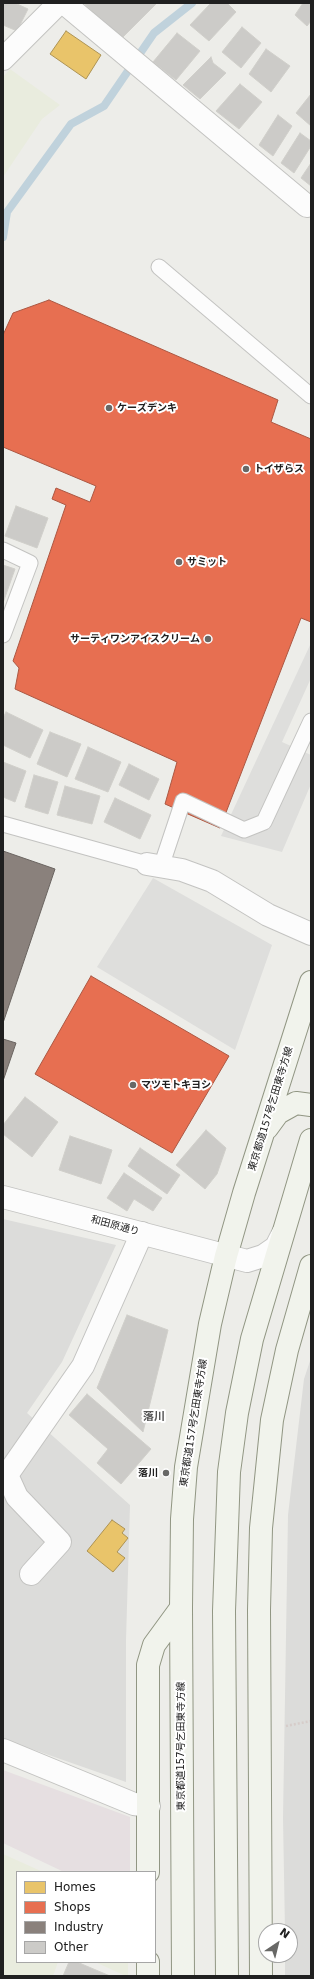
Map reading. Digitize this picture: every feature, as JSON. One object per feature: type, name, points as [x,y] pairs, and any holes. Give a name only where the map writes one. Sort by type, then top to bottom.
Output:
[{"type":"main road","name":"東京都道157号乞田東寺方線","points":[[183,1976],[180,1608],[182,1519],[186,1467],[210,1324],[226,1256],[311,982]]},
{"type":"main road","points":[[263,1134],[278,1113],[296,1103],[311,1105]]},
{"type":"main road","points":[[227,1976],[224,1611],[229,1472],[237,1413],[252,1339],[311,1140]]},
{"type":"main road","points":[[261,1976],[259,1626],[261,1528],[272,1420],[287,1350],[311,1266]]},
{"type":"main road","points":[[148,1871],[148,1665],[154,1645],[180,1608]]},
{"type":"main road","points":[[148,1963],[148,1976]]},
{"type":"street","points":[[4,58],[59,3]]},
{"type":"street","points":[[64,3],[307,206]]},
{"type":"street","points":[[154,865],[182,870],[212,881],[268,915],[311,934]]},
{"type":"street","name":"和田原通り","points":[[3,1197],[247,1261],[263,1256],[276,1247],[283,1233]]},
{"type":"street","points":[[31,1574],[60,1542],[17,1496],[5,1475],[83,1366],[142,1234]]},
{"type":"street","points":[[3,1750],[134,1804],[149,1806]]},
{"type":"lane","points":[[159,267],[311,396]]},
{"type":"lane","points":[[3,550],[30,563],[3,635]]},
{"type":"lane","points":[[3,824],[154,865],[183,801],[244,830],[264,822],[311,721]]},
{"type":"shaded area","points":[[10,69],[60,105],[42,119],[3,177],[3,77]]},
{"type":"shaded area","points":[[311,643],[311,678],[282,742],[311,755],[311,784],[282,852],[221,836]]},
{"type":"shaded area","points":[[153,878],[272,945],[235,1050],[97,967]]},
{"type":"shaded area","points":[[3,1219],[116,1245],[62,1362],[27,1413],[130,1505],[126,1640],[126,1782],[3,1739]]},
{"type":"shaded area","points":[[311,1358],[311,1976],[285,1976],[285,1963],[298,1963],[298,1923],[285,1923],[283,1818],[288,1515],[304,1379]]},
{"type":"shaded area","points":[[3,1770],[130,1817],[130,1871],[62,1871],[3,1843]]},
{"type":"shaded area","points":[[3,1854],[41,1871],[16,1871],[16,1963],[58,1963],[53,1976],[3,1976]]},
{"type":"shaded area","points":[[97,1963],[128,1963],[128,1976]]},
{"type":"building: Homes","points":[[66,31],[101,55],[86,79],[50,54]]},
{"type":"building: Homes","points":[[112,1520],[125,1529],[122,1533],[128,1538],[117,1552],[125,1558],[113,1572],[87,1551]]},
{"type":"building: Shops","name":"サミット","points":[[49,300],[278,400],[271,422],[311,439],[311,622],[301,618],[220,828],[165,804],[177,762],[15,689],[19,668],[13,661],[66,505],[52,499],[56,488],[90,502],[96,486],[3,447],[3,335],[13,313]]},
{"type":"building: Shops","points":[[91,976],[229,1056],[172,1153],[35,1074]]},
{"type":"building: Industry","points":[[3,851],[55,869],[3,1023]]},
{"type":"building: Industry","points":[[3,1039],[16,1043],[3,1081]]},
{"type":"building: Other","points":[[3,3],[15,3],[28,9],[17,31],[3,25]]},
{"type":"building: Other","points":[[84,3],[157,3],[120,40]]},
{"type":"building: Other","points":[[211,3],[227,3],[236,12],[209,41],[190,25]]},
{"type":"building: Other","points":[[303,3],[311,3],[311,21],[307,26],[295,15]]},
{"type":"building: Other","points":[[242,27],[261,43],[241,68],[222,52]]},
{"type":"building: Other","points":[[177,33],[200,51],[176,80],[153,62]]},
{"type":"building: Other","points":[[266,49],[290,66],[271,92],[249,74]]},
{"type":"building: Other","points":[[211,57],[213,63],[226,73],[200,99],[183,85]]},
{"type":"building: Other","points":[[240,84],[262,102],[239,129],[216,111]]},
{"type":"building: Other","points":[[311,94],[311,126],[296,113]]},
{"type":"building: Other","points":[[278,115],[292,126],[273,156],[259,145]]},
{"type":"building: Other","points":[[300,133],[311,141],[311,146],[294,173],[281,163]]},
{"type":"building: Other","points":[[311,163],[311,186],[301,178]]},
{"type":"building: Other","points":[[16,506],[48,518],[37,548],[5,536]]},
{"type":"building: Other","points":[[3,565],[15,569],[3,603]]},
{"type":"building: Other","points":[[6,712],[43,730],[30,758],[3,745],[3,718]]},
{"type":"building: Other","points":[[50,732],[81,744],[67,777],[37,764]]},
{"type":"building: Other","points":[[88,747],[121,762],[108,792],[75,779]]},
{"type":"building: Other","points":[[3,762],[26,771],[15,802],[3,797]]},
{"type":"building: Other","points":[[129,764],[159,779],[149,800],[119,785]]},
{"type":"building: Other","points":[[34,775],[58,782],[48,814],[25,807]]},
{"type":"building: Other","points":[[65,786],[100,796],[92,824],[57,815]]},
{"type":"building: Other","points":[[115,798],[151,815],[140,839],[104,822]]},
{"type":"building: Other","points":[[25,1097],[58,1122],[32,1157],[3,1134],[3,1125]]},
{"type":"building: Other","points":[[206,1130],[226,1148],[217,1174],[205,1189],[176,1165]]},
{"type":"building: Other","points":[[70,1136],[112,1150],[101,1184],[59,1170]]},
{"type":"building: Other","points":[[140,1148],[180,1175],[167,1194],[128,1166]]},
{"type":"building: Other","points":[[124,1173],[162,1198],[153,1211],[134,1199],[127,1211],[107,1198]]},
{"type":"building: Other","points":[[127,1315],[168,1330],[143,1432],[97,1388]]},
{"type":"building: Other","points":[[87,1394],[151,1449],[121,1484],[97,1463],[108,1449],[69,1415]]},
{"type":"building: Other","points":[[69,1963],[79,1963],[110,1976],[63,1976]]},
{"type":"waterway","points":[[3,237],[7,212],[71,124],[104,106],[154,33],[192,3]]},
{"type":"place","name":"ケーズデンキ","points":[[109,408]]},
{"type":"place","name":"トイザらス","points":[[246,469]]},
{"type":"place","name":"サミット","points":[[179,562]]},
{"type":"place","name":"サーティワンアイスクリーム","points":[[208,639]]},
{"type":"place","name":"マツモトキヨシ","points":[[133,1085]]},
{"type":"place","name":"落川","points":[[166,1473]]},
{"type":"district","name":"落川","points":[[154,1417]]}]
